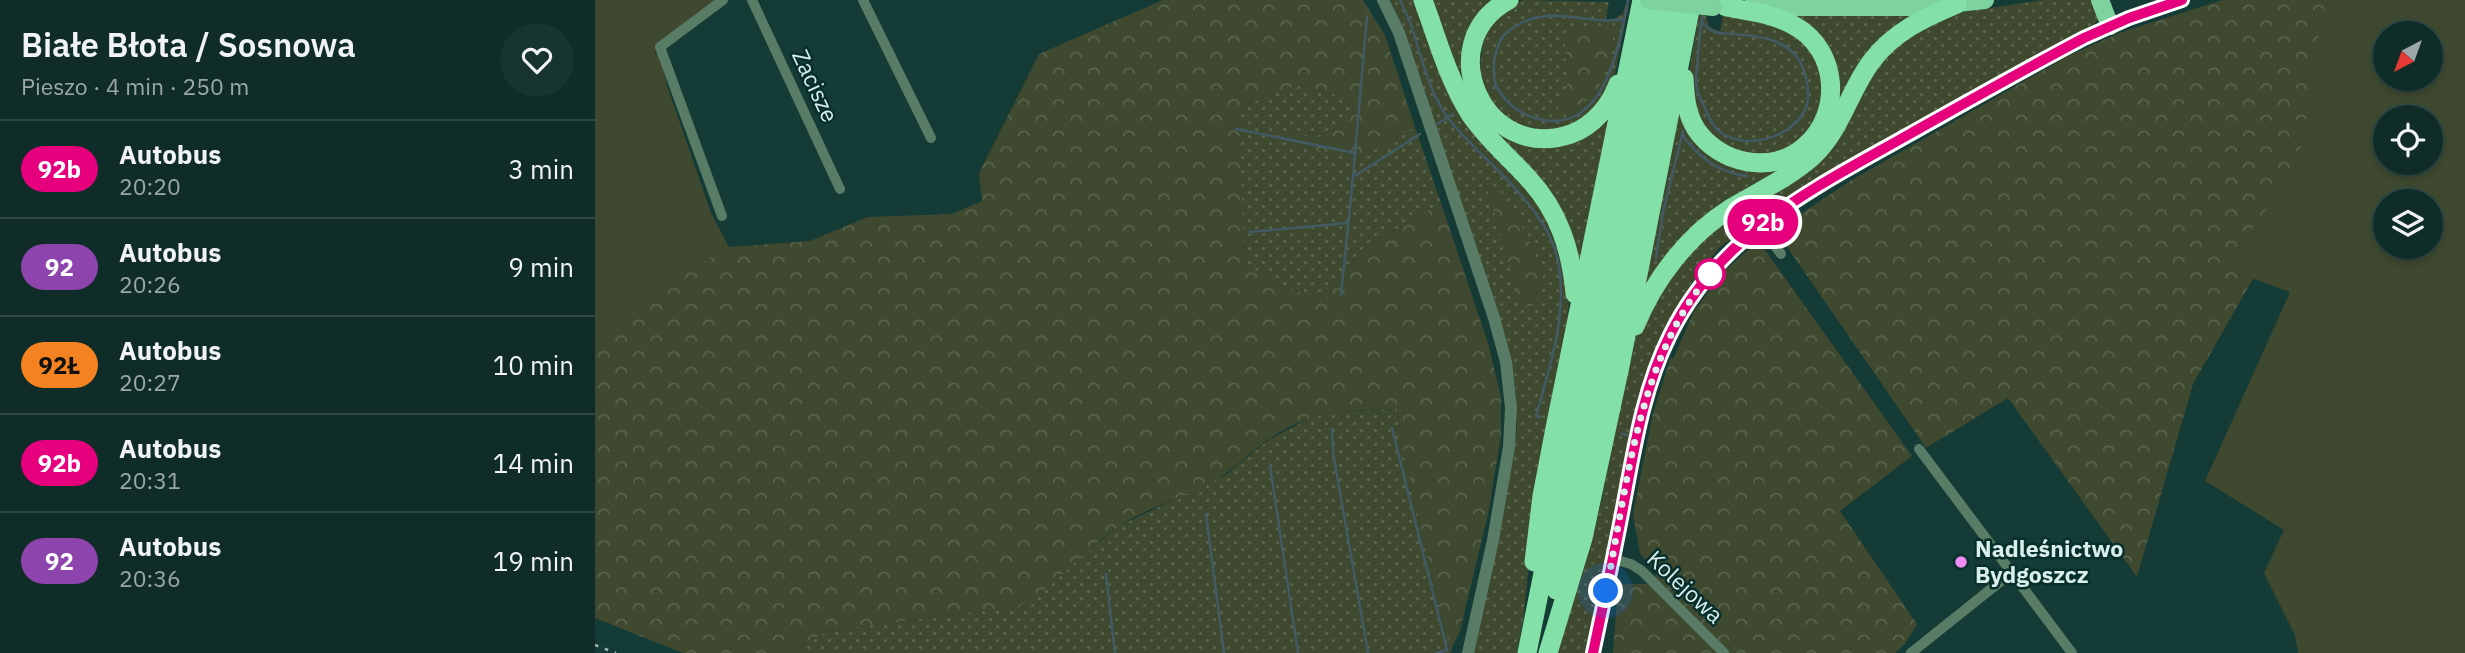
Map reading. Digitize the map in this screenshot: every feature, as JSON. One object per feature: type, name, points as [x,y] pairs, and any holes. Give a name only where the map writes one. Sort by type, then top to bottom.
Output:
[{"type":"highway","points":[[1423,0],[1449,71],[1470,114],[1483,132],[1528,178],[1560,223],[1573,270],[1574,330]]},
{"type":"highway","points":[[1509,0],[1483,22],[1475,38],[1470,67],[1478,97],[1489,114],[1503,126],[1522,136],[1541,140],[1559,138],[1579,131],[1591,123],[1616,92],[1632,51]]},
{"type":"highway","points":[[1532,629],[1531,588],[1542,496],[1641,0]]},
{"type":"highway","points":[[1649,0],[1776,16],[1796,26],[1813,39],[1830,72],[1830,105],[1823,123],[1803,148],[1790,156],[1757,163],[1724,155],[1708,143],[1695,127],[1685,98],[1684,38]]},
{"type":"highway","points":[[1527,653],[1658,0]]},
{"type":"highway","points":[[1546,653],[1676,0]]},
{"type":"highway","points":[[1546,653],[1583,538],[1620,366],[1692,0]]},
{"type":"highway","points":[[1720,7],[1827,8],[1957,4],[1985,0]]},
{"type":"highway","points":[[2100,0],[2110,26]]},
{"type":"highway","points":[[1620,366],[1652,291],[1691,241],[1728,210],[1814,156],[1839,123],[1871,62],[1889,42],[1913,24],[1957,4]]},
{"type":"street","points":[[722,216],[660,47],[723,0]]},
{"type":"street","name":"Zacisze","points":[[752,0],[840,189]]},
{"type":"street","points":[[863,0],[930,138]]},
{"type":"street","points":[[1383,0],[1399,33],[1494,318],[1506,362],[1511,408],[1509,447],[1493,540],[1468,653]]},
{"type":"street","points":[[1593,653],[1654,372],[1670,334],[1713,270],[1735,246],[1775,213],[1842,172],[2029,66],[2110,26],[2182,0]]},
{"type":"street","points":[[1760,225],[1781,254]]},
{"type":"street","points":[[1919,449],[2072,653]]},
{"type":"street","name":"Kolejowa","points":[[1613,559],[1631,564],[1642,571],[1724,653]]},
{"type":"street","points":[[1911,653],[2011,573]]},
{"type":"green space","points":[[595,0],[721,0],[659,45],[655,53],[659,54],[711,213],[729,247],[676,280],[595,342]]},
{"type":"green space","points":[[1163,0],[1363,0],[1385,35],[1415,127],[1358,158],[1286,145],[1288,134],[1317,138],[1349,121],[1351,99],[1298,85],[1239,107],[1244,264],[1290,290],[1328,297],[1362,250],[1441,203],[1488,343],[1501,396],[1501,436],[1488,514],[1460,631],[1452,648],[1445,631],[1405,461],[1397,409],[1328,414],[1281,431],[1217,479],[1118,527],[1045,589],[1018,606],[828,631],[791,653],[683,653],[595,618],[595,342],[649,298],[729,247],[810,241],[868,217],[952,214],[982,201],[979,173],[1039,54]]},
{"type":"green space","points":[[1390,0],[1417,0],[1454,96],[1524,183],[1554,230],[1569,299],[1568,323],[1530,553],[1517,653],[1473,653],[1517,430],[1516,392],[1510,356]]},
{"type":"green space","points":[[1429,0],[1498,0],[1465,73],[1532,145],[1615,101],[1579,277],[1574,252],[1476,115]]},
{"type":"green space","points":[[1523,0],[1609,2],[1606,19],[1612,20],[1623,13],[1625,5],[1629,5],[1613,84],[1589,117],[1555,133],[1506,122],[1478,82],[1484,32],[1510,6]]},
{"type":"green space","points":[[2042,0],[2091,0],[2095,3],[2099,18],[2088,32],[1752,224],[1719,248],[1692,282],[1645,382],[1588,653],[1557,653],[1600,507],[1629,357],[1640,324],[1656,293],[1706,234],[1770,193],[1885,51],[1946,15]]},
{"type":"green space","points":[[2222,0],[2347,0],[2299,176],[2254,277],[2193,384],[2137,577],[2008,398],[1926,448],[1783,241],[1787,223],[1850,181],[2068,56],[2119,33]]},
{"type":"green space","points":[[2325,0],[2465,0],[2465,653],[2298,653],[2295,635],[2264,573],[2284,530],[2205,481],[2290,292],[2223,268],[2298,167]]},
{"type":"green space","points":[[1923,11],[1835,123],[1755,189],[1637,307],[1679,94],[1697,139],[1785,163],[1837,89],[1785,14]]},
{"type":"green space","points":[[1699,13],[1705,14],[1709,26],[1720,32],[1723,15],[1772,21],[1807,40],[1827,89],[1806,138],[1770,156],[1730,151],[1699,125],[1689,71]]},
{"type":"green space","points":[[1616,25],[1606,69],[1595,92],[1575,110],[1559,117],[1556,112],[1567,88],[1565,43],[1572,30]]},
{"type":"green space","points":[[1298,85],[1352,99],[1349,121],[1317,138],[1288,134],[1358,158],[1415,127],[1441,203],[1362,250],[1328,297],[1290,290],[1244,265],[1238,107]]},
{"type":"green space","points":[[1483,178],[1500,191],[1515,212],[1543,276],[1537,303],[1527,307],[1516,295],[1503,240]]},
{"type":"green space","points":[[1754,245],[1765,250],[1912,456],[1840,511],[1917,624],[1905,644],[1895,653],[1613,653],[1618,584],[1646,584],[1658,572],[1640,554],[1633,514],[1653,413],[1671,357],[1673,359],[1694,311],[1724,271]]},
{"type":"green space","points":[[1397,409],[1405,461],[1445,631],[1452,648],[1450,653],[791,653],[828,631],[1018,606],[1119,526],[1227,474],[1267,441],[1311,417],[1337,412]]},
{"type":"waterway","points":[[1400,0],[1432,89],[1442,109],[1463,136],[1525,200],[1541,221],[1553,244],[1559,265],[1560,308],[1558,331],[1536,416],[1540,417]]},
{"type":"waterway","points":[[1496,86],[1515,109],[1528,116],[1543,120],[1564,120],[1582,112],[1606,81],[1620,39],[1628,0]]},
{"type":"waterway","points":[[1701,22],[1712,31],[1718,33],[1769,39],[1790,50],[1798,59],[1807,81],[1808,102],[1797,121],[1777,135],[1753,141],[1729,137],[1714,126],[1699,96],[1696,81],[1700,34],[1701,27],[1702,21],[1703,14]]},
{"type":"waterway","points":[[1353,177],[1367,16]]},
{"type":"waterway","points":[[1493,88],[1496,86],[1494,65],[1499,44],[1506,33],[1518,25],[1544,16],[1624,19]]},
{"type":"waterway","points":[[1437,124],[1453,114]]},
{"type":"waterway","points":[[1236,129],[1355,153]]},
{"type":"waterway","points":[[1656,258],[1663,212],[1683,131]]},
{"type":"waterway","points":[[1341,295],[1353,177],[1420,134]]},
{"type":"waterway","points":[[1682,135],[1695,151],[1710,163],[1727,172],[1747,176]]},
{"type":"waterway","points":[[1250,232],[1348,223]]},
{"type":"waterway","points":[[1392,428],[1447,650],[1436,653]]},
{"type":"waterway","points":[[1332,429],[1333,452],[1368,653]]},
{"type":"waterway","points":[[1622,434],[1627,435]]},
{"type":"waterway","points":[[1270,466],[1298,653]]},
{"type":"waterway","points":[[1206,514],[1224,653]]},
{"type":"waterway","points":[[1106,574],[1115,653]]},
{"type":"railway","points":[[595,645],[616,653]]},
{"type":"bus line","name":"92b","points":[[1593,653],[1632,460],[1654,372],[1670,334],[1713,270],[1735,246],[1760,225],[1813,189],[2029,66],[2110,26],[2182,0]]},
{"type":"place","name":"Nadleśnictwo Bydgoszcz","points":[[1961,562]]},
{"type":"route","points":[[1606,591],[1632,460],[1654,372],[1670,334],[1710,274]]}]
